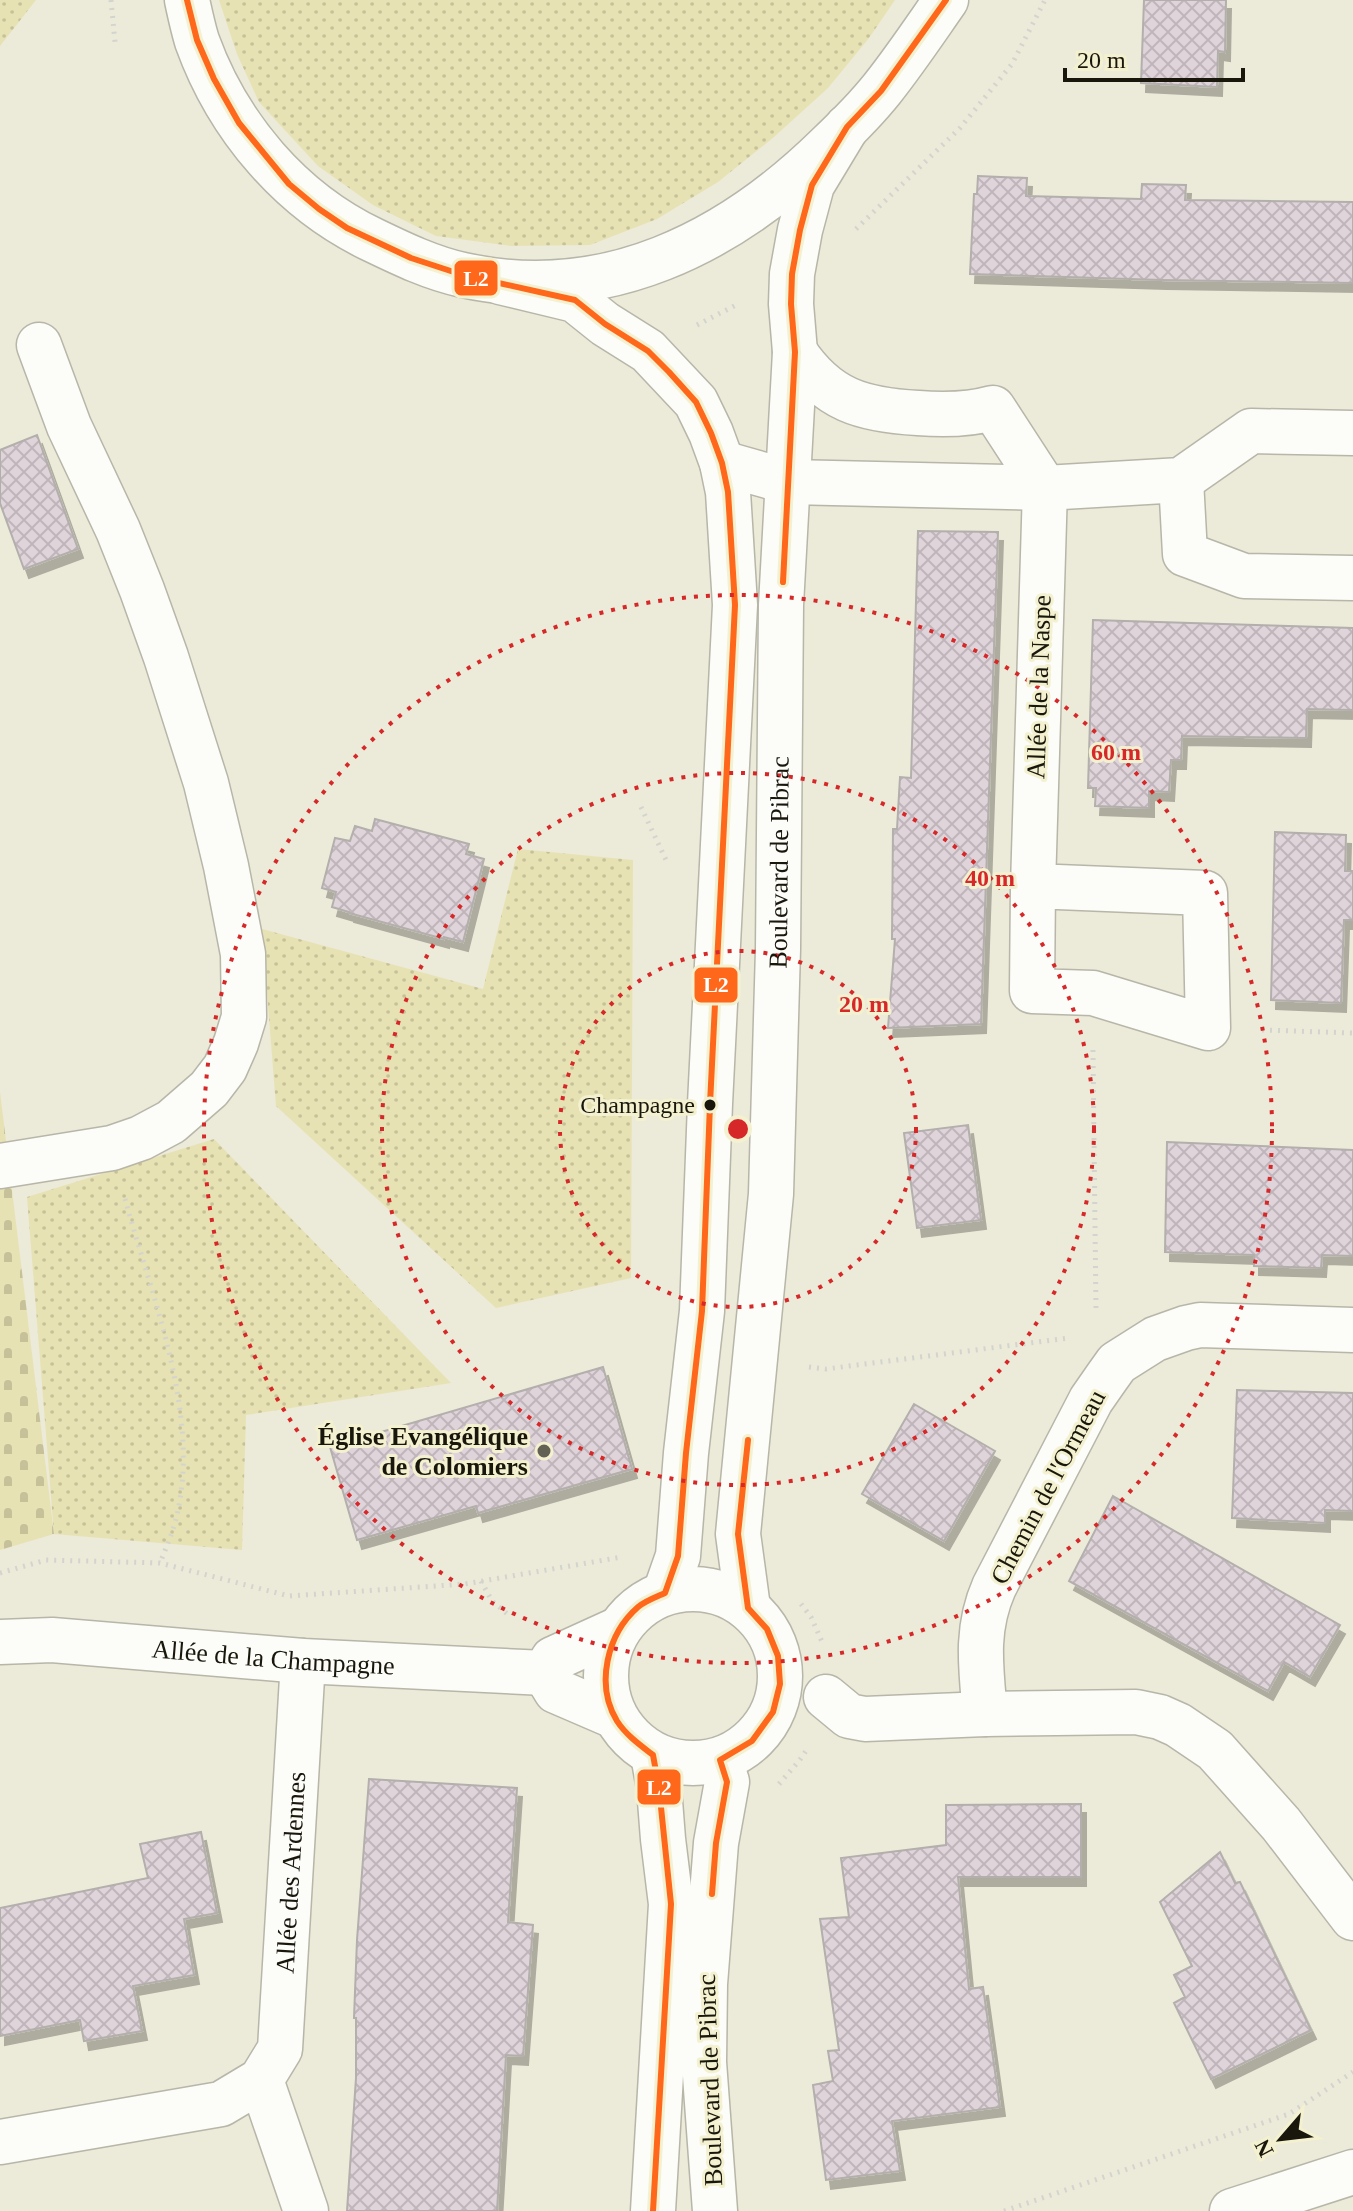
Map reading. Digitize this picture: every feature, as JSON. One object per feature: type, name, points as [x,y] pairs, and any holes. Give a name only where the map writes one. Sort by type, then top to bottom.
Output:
[{"type":"street","points":[[187,0],[197,40],[214,79],[239,123],[289,184],[319,209],[347,228],[439,269],[500,282],[543,283],[580,281],[619,273],[674,255],[710,237],[770,198],[800,173],[881,91],[946,0]]},
{"type":"street","name":"Boulevard de Pibrac","points":[[748,1608],[738,1534],[771,1194],[778,949],[781,605],[795,352],[792,274],[812,185],[847,127]]},
{"type":"street","name":"Boulevard de Pibrac","points":[[500,282],[575,300],[605,324],[648,351],[696,402],[722,463],[728,492],[735,605],[702,1311],[678,1556],[665,1593]]},
{"type":"street","points":[[0,1166],[112,1148],[141,1138],[171,1122],[209,1089],[225,1068],[244,1017],[243,954],[206,783],[166,657],[118,530],[69,426],[39,345]]},
{"type":"street","points":[[795,352],[818,381],[832,391],[855,403],[881,411],[942,415],[993,408],[1045,488]]},
{"type":"street","points":[[722,463],[789,482],[1045,488],[1181,480],[1251,431],[1353,433]]},
{"type":"street","points":[[1181,480],[1185,554],[1244,576],[1353,578]]},
{"type":"street","name":"Allée de la Naspe","points":[[1045,488],[1032,991],[1093,993],[1208,1028]]},
{"type":"street","points":[[1033,886],[1205,893],[1208,1028]]},
{"type":"street","name":"Chemin de l'Ormeau","points":[[985,1714],[980,1642],[988,1602],[1091,1400],[1117,1363],[1155,1339],[1200,1325],[1353,1330]]},
{"type":"street","points":[[694,1588],[723,1594],[748,1608],[767,1629],[778,1656],[780,1684],[773,1712],[752,1741],[720,1760],[698,1764],[675,1762],[653,1755],[630,1738],[614,1716],[606,1687],[607,1657],[619,1629],[638,1607],[665,1593],[694,1588]]},
{"type":"street","points":[[614,1716],[556,1691],[545,1673],[553,1659],[619,1629]]},
{"type":"street","name":"Allée de la Champagne","points":[[0,1642],[52,1640],[303,1661],[545,1673]]},
{"type":"street","name":"Allée des Ardennes","points":[[261,2080],[280,2049],[303,1661]]},
{"type":"street","points":[[826,1697],[849,1716],[865,1719],[1136,1712],[1160,1717],[1178,1725],[1215,1750],[1281,1824],[1353,1918]]},
{"type":"street","name":"Boulevard de Pibrac","points":[[653,1755],[671,1904],[653,2211]]},
{"type":"street","name":"Boulevard de Pibrac","points":[[715,2211],[704,2046],[705,1984],[715,1858],[727,1782],[720,1760]]},
{"type":"street","name":"Boulevard de Pibrac","points":[[661,2058],[677,2121],[679,2211]]},
{"type":"street","points":[[0,2142],[221,2104],[261,2080],[306,2211]]},
{"type":"street","points":[[1232,2211],[1353,2172]]},
{"type":"path","points":[[111,0],[115,42]]},
{"type":"path","points":[[854,231],[960,128],[1012,64],[1045,0]]},
{"type":"path","points":[[695,325],[748,299]]},
{"type":"path","points":[[1093,993],[1096,1319]]},
{"type":"path","points":[[1208,1028],[1353,1033]]},
{"type":"path","points":[[112,1148],[163,1329],[184,1447],[180,1502],[173,1532],[160,1563]]},
{"type":"path","points":[[755,1362],[826,1369],[1081,1336]]},
{"type":"path","points":[[0,1573],[46,1560],[160,1563],[289,1596],[465,1584],[634,1555]]},
{"type":"path","points":[[481,1581],[492,1601],[514,1619]]},
{"type":"path","points":[[1004,2211],[1289,2114],[1353,2072]]},
{"type":"green space","points":[[0,0],[36,0],[0,46]]},
{"type":"green space","points":[[219,0],[895,0],[828,88],[718,182],[657,219],[590,245],[511,246],[436,236],[373,205],[318,166],[259,102],[237,54]]},
{"type":"green space","points":[[518,849],[633,860],[631,1278],[496,1308],[276,1106],[262,929],[483,989]]},
{"type":"green space","points":[[0,1092],[54,1534],[0,1550]]},
{"type":"green space","points":[[214,1139],[451,1383],[246,1415],[242,1550],[54,1534],[27,1197]]},
{"type":"building","points":[[1144,0],[1226,0],[1225,52],[1218,51],[1217,87],[1141,83]]},
{"type":"building","points":[[978,176],[1027,178],[1026,196],[1141,199],[1142,184],[1186,185],[1185,200],[1353,202],[1353,283],[970,274],[974,194],[977,194]]},
{"type":"building","points":[[37,435],[78,549],[24,569],[0,503],[0,450]]},
{"type":"building","points":[[918,531],[998,532],[981,1024],[888,1028],[895,939],[892,939],[893,829],[897,829],[900,777],[911,778]]},
{"type":"building","points":[[1093,620],[1353,628],[1353,710],[1307,709],[1306,738],[1182,736],[1181,760],[1171,760],[1169,792],[1149,791],[1149,808],[1095,806],[1096,788],[1088,788]]},
{"type":"building","points":[[375,819],[469,844],[466,854],[484,859],[463,942],[332,907],[336,892],[322,888],[335,838],[350,841],[355,826],[372,831]]},
{"type":"building","points":[[1275,832],[1346,835],[1345,871],[1353,871],[1353,920],[1344,920],[1341,1003],[1271,1000]]},
{"type":"building","points":[[968,1125],[981,1220],[917,1228],[904,1133]]},
{"type":"building","points":[[1167,1142],[1353,1150],[1353,1256],[1322,1255],[1321,1268],[1254,1266],[1254,1255],[1165,1252]]},
{"type":"building","points":[[603,1367],[632,1469],[478,1513],[476,1506],[357,1540],[330,1447]]},
{"type":"building","points":[[1237,1390],[1353,1393],[1353,1511],[1325,1510],[1325,1523],[1232,1518]]},
{"type":"building","points":[[914,1404],[995,1451],[944,1541],[862,1494]]},
{"type":"building","points":[[1113,1496],[1340,1625],[1310,1677],[1284,1662],[1268,1691],[1069,1581]]},
{"type":"building","points":[[369,1779],[517,1788],[508,1922],[533,1925],[523,2056],[506,2055],[497,2211],[347,2211],[356,2078],[354,2018],[357,1940]]},
{"type":"building","points":[[1081,1804],[1081,1877],[958,1877],[969,1989],[983,1987],[1000,2107],[892,2121],[900,2171],[826,2180],[813,2085],[833,2081],[828,2051],[839,2050],[820,1919],[849,1917],[841,1858],[946,1845],[946,1805]]},
{"type":"building","points":[[201,1832],[217,1913],[184,1919],[194,1975],[133,1986],[142,2031],[84,2041],[80,2020],[0,2036],[0,1908],[148,1878],[140,1844]]},
{"type":"building","points":[[1220,1852],[1235,1883],[1240,1882],[1311,2030],[1211,2079],[1174,2003],[1185,1997],[1174,1975],[1192,1966],[1160,1902]]},
{"type":"transit line","name":"L2","points":[[187,0],[197,40],[214,79],[239,123],[289,184],[347,228],[411,258],[463,275],[575,300],[605,324],[648,351],[669,372],[696,402],[722,463],[728,492],[735,605],[702,1311],[678,1556],[665,1593],[638,1607],[619,1631],[612,1645],[606,1676],[610,1707],[617,1721],[653,1755],[671,1904],[653,2211]]},
{"type":"transit line","name":"L2","points":[[783,582],[795,352],[792,274],[812,185],[847,127],[881,91],[946,0]]},
{"type":"transit line","name":"L2","points":[[712,1894],[716,1843],[727,1782],[720,1760],[752,1741],[773,1712],[780,1684],[778,1656],[767,1629],[748,1608],[738,1534],[748,1440]]},
{"type":"place","name":"Champagne","points":[[710,1105]]},
{"type":"place","name":"Église Evangélique de Colomiers","points":[[544,1451]]}]
